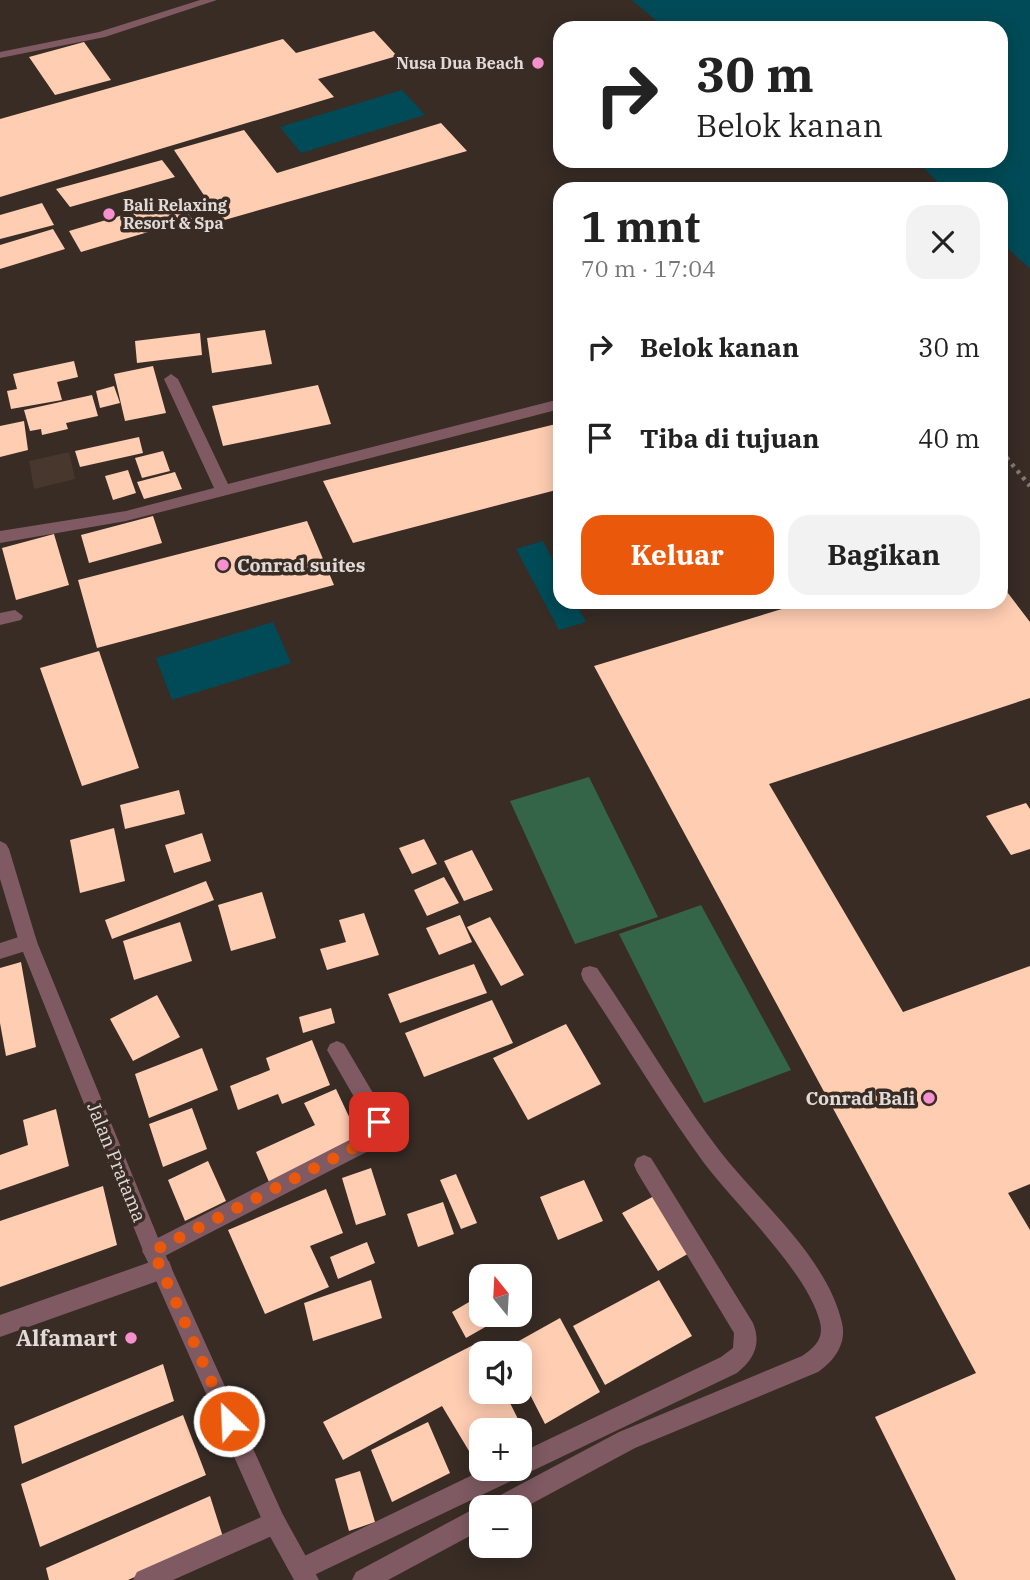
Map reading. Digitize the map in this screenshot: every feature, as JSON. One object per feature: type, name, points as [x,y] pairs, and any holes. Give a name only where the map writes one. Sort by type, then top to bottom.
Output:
[{"type":"street","points":[[0,55],[101,35],[211,0]]},
{"type":"street","points":[[171,379],[224,492]]},
{"type":"street","points":[[0,537],[82,526],[224,492],[553,406]]},
{"type":"street","name":"Jalan Pratama","points":[[0,849],[29,942],[157,1260],[275,1523],[305,1574]]},
{"type":"street","points":[[0,951],[29,942]]},
{"type":"street","points":[[523,1495],[627,1440],[810,1364],[824,1355],[833,1337],[830,1318],[812,1281],[711,1155],[590,974]]},
{"type":"street","points":[[0,1326],[157,1260],[375,1137],[379,1122],[337,1050]]},
{"type":"street","points":[[532,1459],[729,1365],[744,1353],[745,1331],[644,1165]]},
{"type":"street","points":[[305,1574],[487,1481]]},
{"type":"street","points":[[145,1580],[275,1523]]},
{"type":"street","points":[[364,1580],[469,1523]]},
{"type":"path","points":[[1008,459],[1030,486]]},
{"type":"shaded area","points":[[69,452],[75,479],[34,489],[29,461]]},
{"type":"green space","points":[[589,777],[658,917],[575,944],[510,801]]},
{"type":"green space","points":[[701,905],[791,1070],[704,1103],[619,934]]},
{"type":"water","points":[[632,0],[1030,0],[1030,269],[1008,249],[1008,182],[937,182],[924,168],[1008,168],[1008,21],[657,21]]},
{"type":"water","points":[[402,90],[425,115],[301,153],[280,127]]},
{"type":"water","points":[[543,541],[553,560],[553,609],[579,609],[586,622],[559,630],[516,549]]},
{"type":"water","points":[[273,622],[291,663],[172,700],[156,658]]},
{"type":"building","points":[[374,31],[397,56],[318,79],[334,97],[0,197],[0,119],[283,39],[296,53]]},
{"type":"building","points":[[84,42],[111,80],[55,95],[29,57]]},
{"type":"building","points":[[441,123],[467,151],[221,221],[174,150],[244,130],[277,173]]},
{"type":"building","points":[[162,160],[175,177],[70,207],[56,189]]},
{"type":"building","points":[[177,199],[192,219],[81,252],[69,231]]},
{"type":"building","points":[[42,203],[54,225],[0,239],[0,215]]},
{"type":"building","points":[[53,229],[65,249],[0,269],[0,245]]},
{"type":"building","points":[[265,330],[272,364],[212,373],[207,338]]},
{"type":"building","points":[[200,333],[202,355],[137,363],[135,341]]},
{"type":"building","points":[[74,361],[78,377],[57,382],[62,400],[11,409],[7,391],[17,389],[13,374]]},
{"type":"building","points":[[153,366],[166,413],[125,421],[114,374]]},
{"type":"building","points":[[318,385],[331,424],[223,446],[212,406]]},
{"type":"building","points":[[114,386],[120,403],[100,408],[96,391]]},
{"type":"building","points":[[92,395],[98,416],[66,423],[68,429],[42,435],[41,429],[30,431],[24,410]]},
{"type":"building","points":[[24,421],[28,450],[0,457],[0,426]]},
{"type":"building","points":[[553,425],[553,491],[353,543],[323,481]]},
{"type":"building","points":[[139,437],[143,453],[80,467],[75,451]]},
{"type":"building","points":[[163,451],[170,471],[142,478],[135,458]]},
{"type":"building","points":[[128,470],[136,493],[113,500],[105,476]]},
{"type":"building","points":[[175,472],[182,489],[144,499],[137,482]]},
{"type":"building","points":[[153,516],[162,543],[89,563],[81,535]]},
{"type":"building","points":[[307,521],[334,585],[97,648],[78,580]]},
{"type":"building","points":[[54,534],[69,585],[16,600],[2,548]]},
{"type":"building","name":"Conrad Bali","points":[[1008,593],[1030,622],[1030,698],[769,784],[903,1012],[1030,966],[1030,1184],[1008,1193],[1030,1230],[1030,1580],[956,1580],[875,1417],[976,1373],[594,666],[782,609],[1008,609]]},
{"type":"building","points":[[99,651],[139,768],[82,786],[40,668]]},
{"type":"building","points":[[179,790],[185,814],[125,829],[120,805]]},
{"type":"building","points":[[1026,803],[1030,809],[1030,849],[1011,855],[986,816]]},
{"type":"building","points":[[114,828],[125,881],[80,893],[70,840]]},
{"type":"building","points":[[202,833],[211,861],[174,873],[165,845]]},
{"type":"building","points":[[424,839],[437,864],[412,874],[399,848]]},
{"type":"building","points":[[472,850],[493,890],[464,901],[444,861]]},
{"type":"building","points":[[444,877],[459,903],[427,916],[414,890]]},
{"type":"building","points":[[206,881],[214,900],[112,939],[105,920]]},
{"type":"building","points":[[262,892],[276,938],[231,951],[218,905]]},
{"type":"building","points":[[364,913],[379,955],[327,970],[320,949],[346,942],[339,920]]},
{"type":"building","points":[[460,915],[472,942],[439,955],[426,928]]},
{"type":"building","points":[[490,917],[524,975],[501,986],[467,927]]},
{"type":"building","points":[[180,922],[192,961],[134,980],[123,941]]},
{"type":"building","points":[[21,962],[36,1047],[6,1056],[0,1023],[0,968]]},
{"type":"building","points":[[474,964],[487,993],[400,1023],[388,994]]},
{"type":"building","points":[[157,995],[180,1037],[133,1061],[110,1019]]},
{"type":"building","points":[[492,1000],[513,1043],[424,1077],[405,1033]]},
{"type":"building","points":[[331,1008],[335,1023],[303,1033],[299,1017]]},
{"type":"building","points":[[566,1024],[601,1084],[528,1120],[493,1058]]},
{"type":"building","points":[[312,1040],[330,1085],[282,1104],[278,1094],[238,1110],[230,1086],[270,1070],[266,1058]]},
{"type":"building","points":[[202,1048],[218,1090],[149,1118],[135,1074]]},
{"type":"building","points":[[336,1089],[360,1140],[269,1182],[256,1152],[315,1125],[304,1103]]},
{"type":"building","points":[[192,1108],[207,1149],[163,1167],[149,1124]]},
{"type":"building","points":[[56,1109],[69,1166],[0,1190],[0,1155],[28,1145],[23,1120]]},
{"type":"building","points":[[208,1161],[226,1201],[185,1221],[168,1180]]},
{"type":"building","points":[[371,1168],[386,1215],[356,1225],[342,1178]]},
{"type":"building","points":[[456,1174],[477,1223],[461,1229],[440,1180]]},
{"type":"building","points":[[584,1180],[603,1221],[558,1240],[540,1197]]},
{"type":"building","points":[[103,1186],[117,1245],[0,1287],[0,1221]]},
{"type":"building","points":[[326,1189],[343,1233],[310,1246],[329,1287],[265,1314],[228,1230]]},
{"type":"building","points":[[656,1195],[691,1252],[658,1271],[622,1213]]},
{"type":"building","points":[[443,1202],[454,1234],[418,1247],[407,1214]]},
{"type":"building","points":[[367,1242],[375,1263],[338,1279],[330,1257]]},
{"type":"building","points":[[371,1280],[382,1318],[313,1341],[304,1303]]},
{"type":"building","points":[[659,1280],[692,1336],[605,1385],[573,1326]]},
{"type":"building","points":[[469,1302],[469,1327],[485,1327],[466,1338],[452,1312]]},
{"type":"building","points":[[560,1318],[600,1392],[545,1424],[532,1399],[532,1341],[519,1341]]},
{"type":"building","points":[[469,1347],[469,1404],[510,1404],[518,1418],[469,1418],[469,1451],[442,1406],[343,1460],[323,1422]]},
{"type":"building","points":[[163,1364],[174,1401],[22,1464],[14,1426]]},
{"type":"building","points":[[183,1415],[206,1475],[40,1547],[21,1484]]},
{"type":"building","points":[[428,1422],[450,1473],[392,1502],[371,1450]]},
{"type":"building","points":[[360,1471],[375,1522],[349,1531],[335,1479]]},
{"type":"building","points":[[210,1496],[223,1537],[128,1580],[49,1580],[46,1568]]},
{"type":"place","name":"Nusa Dua Beach","points":[[538,63]]},
{"type":"place","name":"Bali Relaxing Resort & Spa","points":[[109,214]]},
{"type":"place","name":"Conrad suites","points":[[223,565]]},
{"type":"place","name":"Conrad Bali","points":[[929,1098]]},
{"type":"place","name":"Alfamart","points":[[131,1338]]},
{"type":"route","points":[[229,1421],[153,1251],[375,1137],[379,1122]]}]
